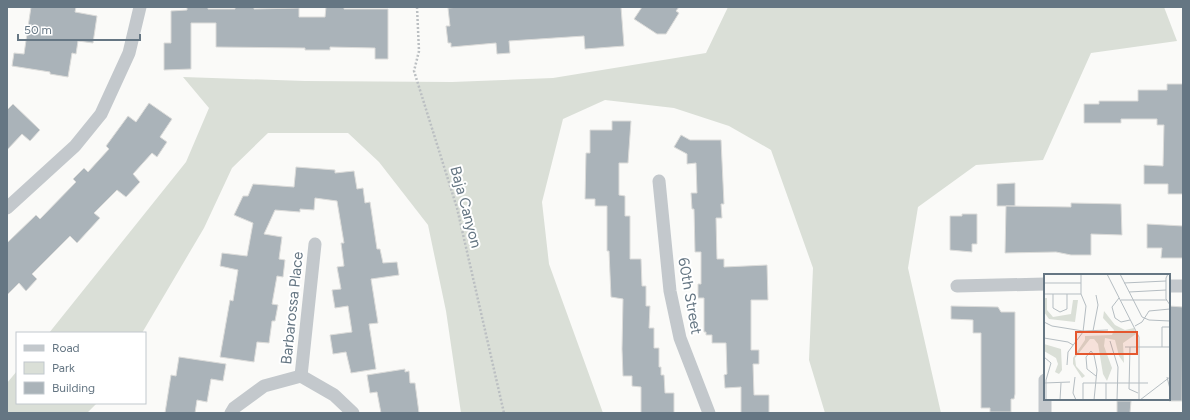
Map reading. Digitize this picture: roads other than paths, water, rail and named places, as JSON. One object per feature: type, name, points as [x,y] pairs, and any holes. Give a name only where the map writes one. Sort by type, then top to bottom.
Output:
[{"type":"street","points":[[7,208],[75,146],[101,114],[129,53],[140,7]]},
{"type":"street","name":"60th Street","points":[[659,181],[670,291],[680,338],[709,413]]},
{"type":"street","name":"Barbarossa Place","points":[[301,376],[315,244]]},
{"type":"street","points":[[957,286],[1044,284]]},
{"type":"street","points":[[1170,286],[1183,286]]},
{"type":"street","points":[[231,413],[234,408],[264,386],[301,376],[334,395],[353,413]]},
{"type":"street","points":[[1045,400],[1045,413]]}]
